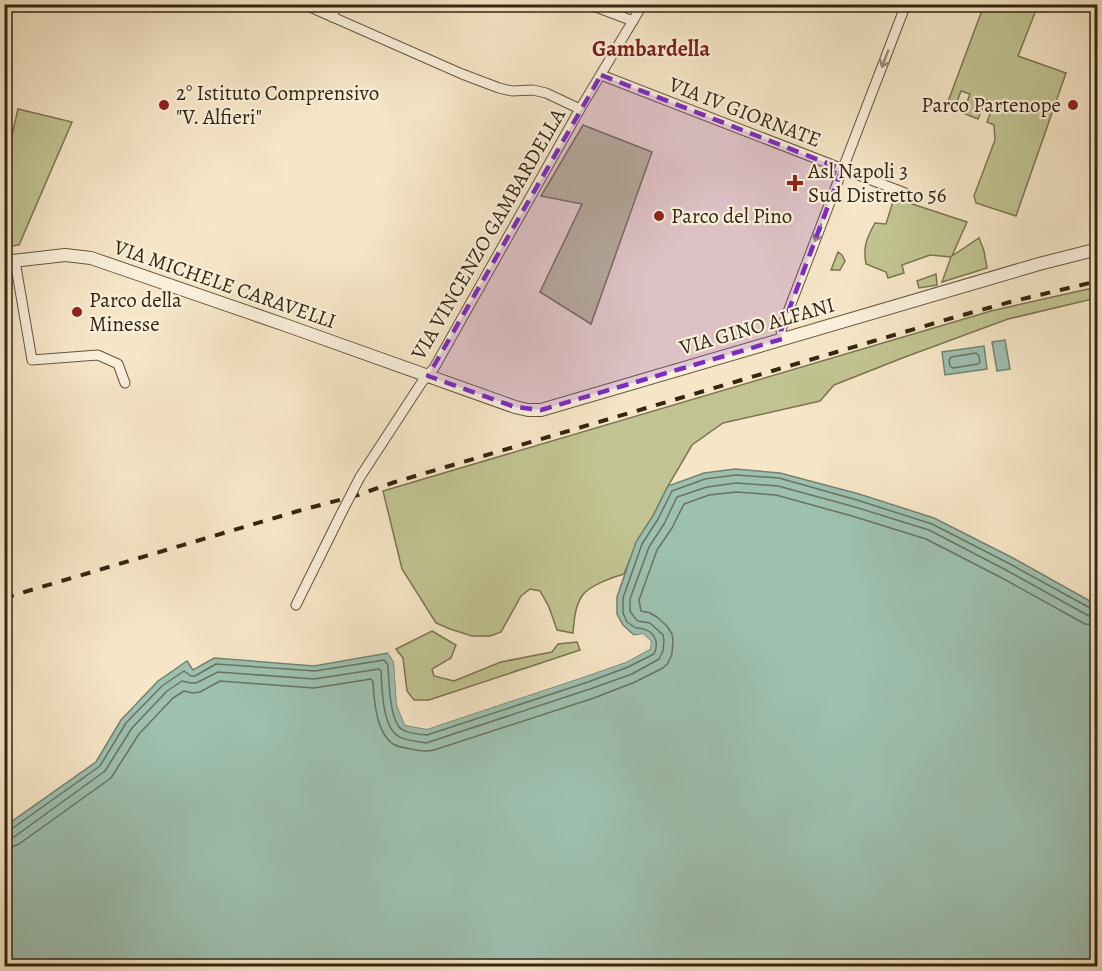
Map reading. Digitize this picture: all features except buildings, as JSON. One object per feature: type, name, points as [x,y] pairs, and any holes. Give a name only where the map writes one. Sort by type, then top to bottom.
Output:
[{"type":"street","points":[[303,4],[462,74],[512,91],[533,90],[546,93],[580,109]]},
{"type":"street","points":[[332,17],[337,4]]},
{"type":"street","points":[[588,4],[633,21]]},
{"type":"street","name":"VIA VINCENZO GAMBARDELLA","points":[[296,605],[360,477],[422,382],[434,368],[580,109],[643,4]]},
{"type":"street","points":[[782,339],[781,330],[906,4]]},
{"type":"street","name":"VIA IV GIORNATE","points":[[600,75],[910,195]]},
{"type":"street","name":"VIA GINO ALFANI","points":[[428,376],[515,407],[541,410],[1028,267],[1098,249]]},
{"type":"street","name":"VIA MICHELE CARAVELLI","points":[[10,262],[65,255],[91,258],[428,376]]},
{"type":"street","points":[[10,262],[32,360],[98,355],[118,364],[125,383]]},
{"type":"highlighted area","points":[[601,75],[842,169],[781,331],[782,339],[541,410],[515,407],[428,376]]},
{"type":"green space","points":[[984,5],[1038,5],[1018,56],[1066,73],[1016,216],[976,203],[974,196],[995,140],[994,125],[987,122],[994,103],[986,100],[978,119],[963,113],[970,94],[961,91],[954,110],[946,107]]},
{"type":"green space","points":[[18,109],[72,122],[19,245],[5,247],[5,148],[9,148]]},
{"type":"green space","points":[[583,125],[652,152],[591,324],[540,292],[582,204],[541,196]]},
{"type":"green space","points":[[894,198],[967,222],[952,256],[979,238],[987,268],[942,282],[951,257],[930,255],[902,265],[904,273],[888,278],[886,272],[866,264],[865,248],[869,234],[875,223],[886,224]]},
{"type":"green space","points":[[838,252],[845,261],[840,270],[831,270]]},
{"type":"green space","points":[[936,274],[937,285],[919,288],[917,281]]},
{"type":"green space","points":[[1097,287],[1097,298],[1008,319],[905,357],[834,385],[820,401],[723,423],[692,445],[638,539],[624,574],[595,585],[582,596],[576,609],[573,633],[557,630],[549,607],[540,591],[530,589],[521,596],[501,632],[490,636],[472,636],[450,629],[436,623],[402,569],[383,491],[991,311]]},
{"type":"green space","points":[[432,631],[456,645],[451,658],[432,669],[434,676],[454,681],[501,662],[552,652],[558,644],[577,642],[580,650],[429,700],[414,700],[407,691],[403,658],[396,649]]},
{"type":"water","points":[[1005,340],[1010,369],[997,371],[992,342]]},
{"type":"water","points":[[984,346],[987,369],[945,375],[942,352]]},
{"type":"water","points":[[735,469],[780,473],[859,494],[934,518],[1013,558],[1097,605],[1097,966],[5,966],[4,827],[96,762],[121,720],[158,681],[187,661],[193,670],[214,658],[314,666],[388,653],[394,662],[397,705],[405,725],[427,729],[626,662],[650,649],[651,641],[643,634],[634,635],[623,625],[617,614],[617,597],[636,542],[653,516],[668,486],[704,473]]},
{"type":"pier","points":[[643,634],[651,641],[650,649],[626,662],[427,729],[405,725],[397,705],[394,662],[388,653],[390,652],[397,661],[400,704],[407,722],[427,726],[625,659],[647,647],[648,642],[642,637],[631,636]]},
{"type":"railway","points":[[4,598],[952,318],[1098,281]]},
{"type":"place","name":"2° Istituto Comprensivo \"V. Alfieri\"","points":[[164,105]]},
{"type":"place","name":"Parco Partenope","points":[[1073,105]]},
{"type":"place","name":"Asl Napoli 3 Sud Distretto 56","points":[[795,183]]},
{"type":"place","name":"Parco del Pino","points":[[659,216]]},
{"type":"place","name":"Parco della Minesse","points":[[77,312]]},
{"type":"district","name":"Gambardella","points":[[651,48]]}]
